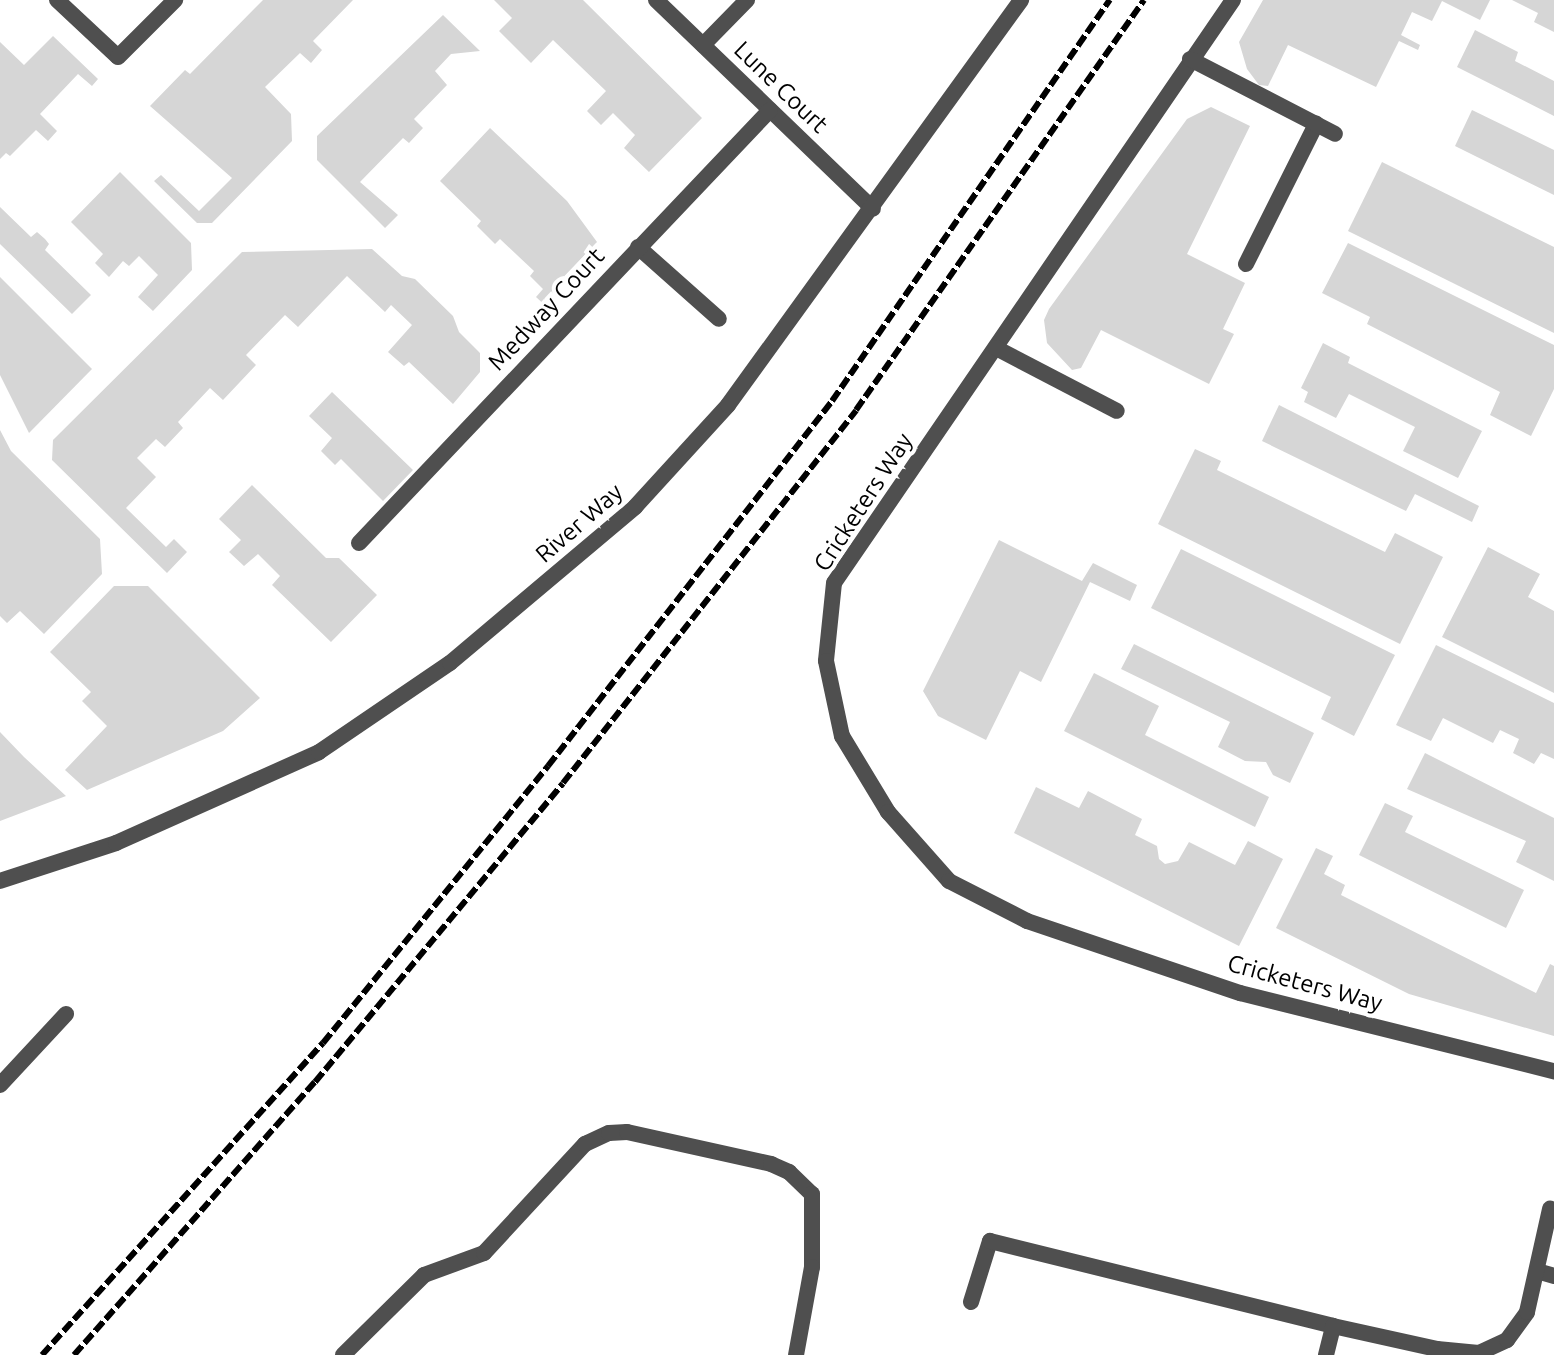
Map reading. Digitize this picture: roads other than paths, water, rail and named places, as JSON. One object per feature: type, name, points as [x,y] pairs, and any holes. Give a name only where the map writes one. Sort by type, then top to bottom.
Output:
[{"type":"street","points":[[57,0],[118,57],[175,0]]},
{"type":"street","name":"Lune Court","points":[[656,0],[873,209]]},
{"type":"street","points":[[703,45],[747,0]]},
{"type":"street","name":"River Way","points":[[0,881],[116,843],[319,752],[450,663],[635,507],[728,405],[873,209],[1021,0]]},
{"type":"street","name":"Cricketers Way","points":[[1233,0],[834,583],[826,661],[842,736],[888,812],[949,881],[1027,921],[1240,993],[1554,1071]]},
{"type":"street","points":[[1190,59],[1335,134]]},
{"type":"street","name":"Medway Court","points":[[359,543],[770,110]]},
{"type":"street","points":[[1246,264],[1316,124]]},
{"type":"street","points":[[638,247],[719,319]]},
{"type":"street","points":[[996,348],[1117,411]]},
{"type":"street","points":[[0,1085],[66,1014]]},
{"type":"street","points":[[343,1355],[424,1275],[484,1253],[585,1144],[609,1133],[627,1132],[771,1164],[789,1172],[812,1194],[812,1267],[796,1355]]},
{"type":"street","points":[[971,1302],[990,1241],[1333,1326],[1437,1349],[1479,1353],[1507,1340],[1517,1328],[1537,1271],[1550,1209]]},
{"type":"street","points":[[1537,1271],[1554,1276]]},
{"type":"street","points":[[1326,1355],[1333,1326]]},
{"type":"railway","points":[[42,1355],[323,1043],[548,766],[832,401],[1110,0]]},
{"type":"railway","points":[[74,1355],[315,1082],[563,783],[856,410],[1144,0]]}]
